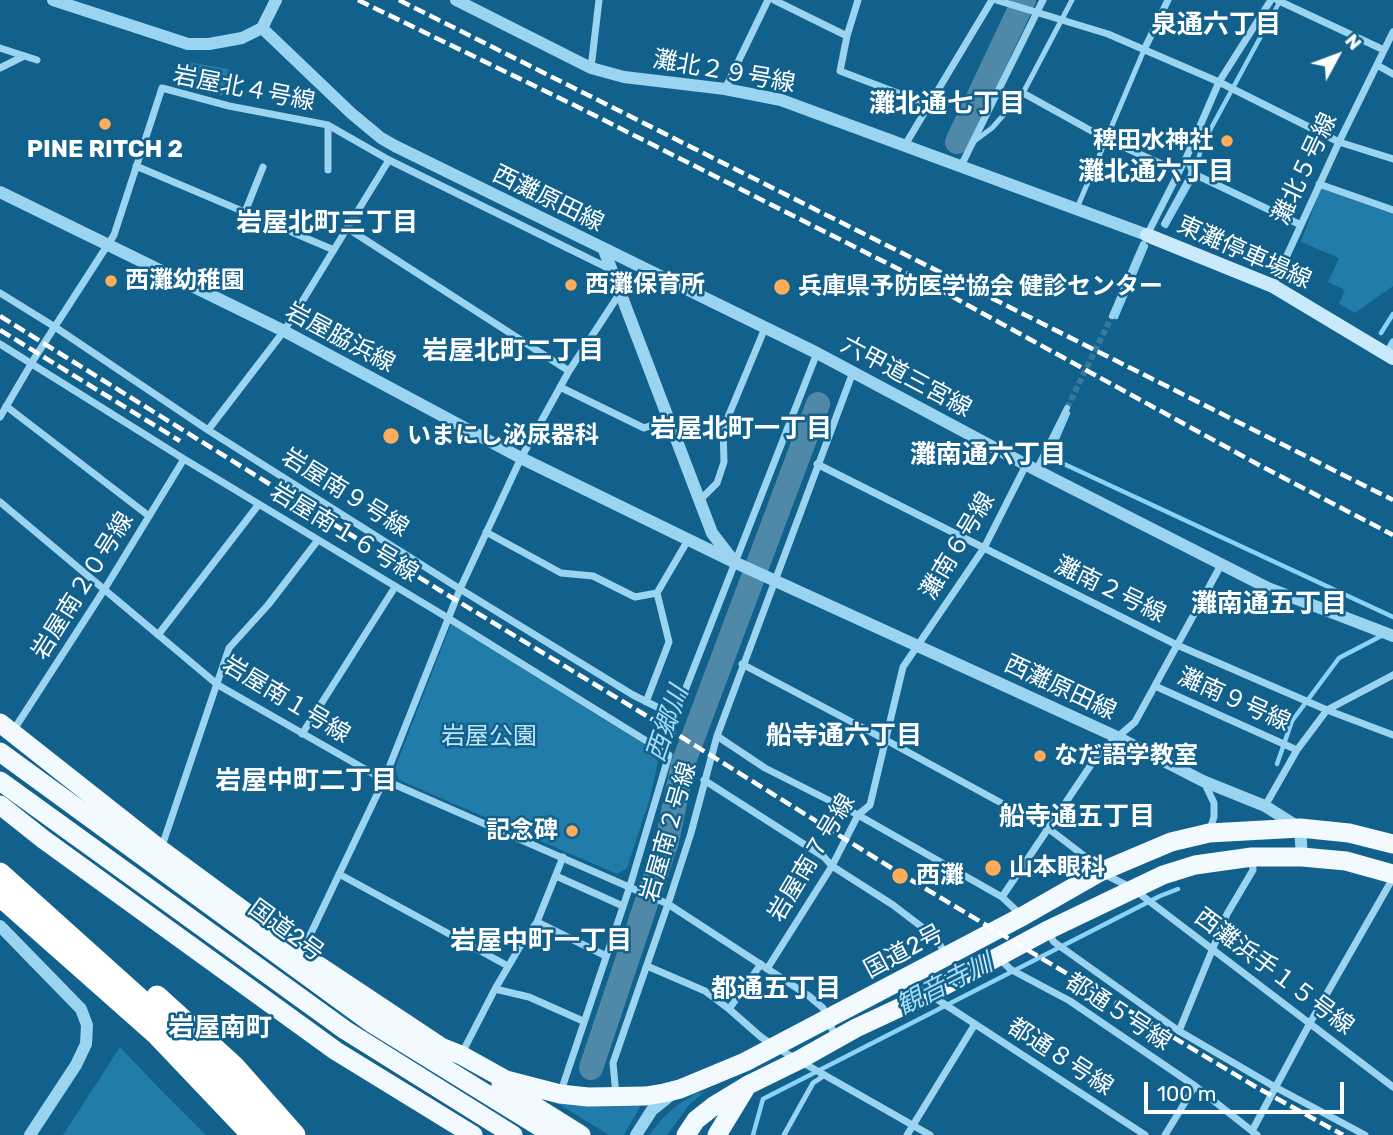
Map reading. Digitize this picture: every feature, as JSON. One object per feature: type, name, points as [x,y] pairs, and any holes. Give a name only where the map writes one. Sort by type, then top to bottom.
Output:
[{"type":"highway","name":"国道2号","points":[[6,728],[161,850],[309,958],[581,1135]]},
{"type":"highway","name":"国道2号","points":[[1,752],[373,1024],[553,1135]]},
{"type":"highway","name":"国道2号","points":[[0,781],[345,1030],[513,1135]]},
{"type":"highway","points":[[0,805],[336,1051],[473,1135]]},
{"type":"highway","name":"国道2号","points":[[686,1135],[696,1120],[715,1105],[811,1048],[948,956],[1100,872],[1171,842],[1209,833],[1300,828],[1349,833],[1393,844]]},
{"type":"highway","name":"国道2号","points":[[441,1046],[506,1080],[560,1094],[588,1097],[646,1096],[680,1089],[777,1048],[811,1048],[836,1039],[934,997],[1004,962],[1132,888],[1195,865],[1252,857],[1302,857],[1346,861],[1393,876]]},
{"type":"highway","points":[[0,873],[168,1024],[274,1135]]},
{"type":"highway","points":[[0,896],[157,1035],[251,1135]]},
{"type":"highway","points":[[46,913],[188,1021],[234,1066],[295,1135]]},
{"type":"highway","points":[[23,916],[98,995],[182,1077],[235,1135]]},
{"type":"highway","points":[[281,1011],[309,958]]},
{"type":"highway","points":[[717,1135],[748,1085]]},
{"type":"main road","name":"東灘停車場線","points":[[1145,239],[1273,286],[1391,351]]},
{"type":"street","points":[[53,0],[188,44],[209,44],[242,38],[262,28],[276,0]]},
{"type":"street","name":"灘北２９号線","points":[[456,0],[591,68],[624,76],[725,89],[781,100],[1076,209],[1145,239]]},
{"type":"street","points":[[591,68],[599,0]]},
{"type":"street","points":[[725,89],[768,0]]},
{"type":"street","points":[[774,0],[847,36]]},
{"type":"street","points":[[858,0],[840,71],[929,105]]},
{"type":"street","points":[[905,145],[994,0],[1108,34],[1219,82],[1339,142],[1393,159]]},
{"type":"street","points":[[961,166],[1042,0]]},
{"type":"street","points":[[1144,50],[1168,0]]},
{"type":"street","points":[[1112,316],[1219,82],[1271,0]]},
{"type":"street","points":[[1277,0],[1384,50]]},
{"type":"street","name":"西灘原田線","points":[[262,28],[351,113],[395,146],[604,250],[712,533],[734,562]]},
{"type":"street","name":"灘北５号線","points":[[1273,286],[1393,32]]},
{"type":"street","points":[[0,48],[37,60]]},
{"type":"street","points":[[0,68],[24,56]]},
{"type":"street","points":[[1377,65],[1393,74]]},
{"type":"street","name":"岩屋北４号線","points":[[0,417],[114,235],[162,88],[229,106],[328,125],[389,160],[612,270]]},
{"type":"street","points":[[1023,93],[1106,139],[1179,172]]},
{"type":"street","points":[[328,125],[328,170]]},
{"type":"street","points":[[1164,224],[1192,173],[1187,156]]},
{"type":"street","points":[[208,430],[284,331],[389,160]]},
{"type":"street","points":[[136,166],[334,250]]},
{"type":"street","points":[[245,212],[263,167]]},
{"type":"street","points":[[1192,173],[1301,225]]},
{"type":"street","points":[[1319,184],[1393,210]]},
{"type":"street","name":"岩屋脇浜線","points":[[0,192],[284,331],[521,458],[773,580]]},
{"type":"street","points":[[347,229],[569,371]]},
{"type":"street","name":"六甲道三宮線","points":[[604,250],[817,352],[1031,468],[1268,588],[1393,636]]},
{"type":"street","points":[[309,958],[339,874],[384,780],[460,589],[486,532],[521,458],[560,387],[620,292]]},
{"type":"street","name":"岩屋南９号線","points":[[0,293],[208,430],[460,589],[646,702],[675,716],[734,562]]},
{"type":"street","points":[[700,500],[717,482],[723,462],[723,429],[765,328]]},
{"type":"street","name":"岩屋南１６号線","points":[[0,344],[33,361],[184,459],[449,618],[669,755],[630,886]]},
{"type":"street","points":[[734,562],[817,352]]},
{"type":"street","name":"岩屋南２号線","points":[[616,1096],[612,1063],[691,834],[717,736],[773,580],[853,372]]},
{"type":"street","points":[[560,387],[644,428],[669,419]]},
{"type":"street","points":[[6,405],[149,516]]},
{"type":"street","points":[[1031,468],[1067,408]]},
{"type":"street","name":"岩屋南２０号線","points":[[6,728],[104,590],[184,459]]},
{"type":"street","name":"灘南２号線","points":[[817,464],[1177,645],[1298,698],[1393,735]]},
{"type":"street","name":"灘南６号線","points":[[919,645],[984,548],[1031,468]]},
{"type":"street","name":"岩屋南１号線","points":[[0,502],[218,685],[384,780],[668,904]]},
{"type":"street","points":[[158,635],[259,504]]},
{"type":"street","points":[[486,532],[561,573],[593,576],[635,597],[657,593]]},
{"type":"street","points":[[161,850],[229,648],[268,605],[318,540]]},
{"type":"street","points":[[646,702],[669,642],[657,593],[688,540]]},
{"type":"street","points":[[1002,897],[1099,753],[1135,722],[1221,565]]},
{"type":"street","name":"西灘原田線","points":[[773,580],[1117,737],[1203,781],[1265,806],[1300,828]]},
{"type":"street","points":[[302,734],[395,587]]},
{"type":"street","name":"岩屋南７号線","points":[[729,1009],[764,966],[832,866],[858,815],[870,805],[903,667],[919,645]]},
{"type":"street","name":"西灘浜手１５号線","points":[[742,664],[1049,829],[1091,861],[1100,872],[1132,888],[1393,1087]]},
{"type":"street","points":[[1265,806],[1294,749],[1327,710],[1393,675]]},
{"type":"street","name":"灘南９号線","points":[[1155,686],[1294,749]]},
{"type":"street","points":[[717,736],[765,768],[858,815],[1002,897],[1023,916]]},
{"type":"street","points":[[704,780],[893,905],[935,937],[948,956]]},
{"type":"street","points":[[1203,781],[1214,803],[1214,817],[1209,833]]},
{"type":"street","points":[[1300,828],[1302,857]]},
{"type":"street","points":[[461,1055],[508,966],[537,922],[563,857]]},
{"type":"street","points":[[1179,1031],[1227,914],[1253,870],[1252,857]]},
{"type":"street","points":[[339,874],[508,966]]},
{"type":"street","points":[[556,876],[623,906]]},
{"type":"street","points":[[1254,1133],[1275,1087],[1393,876]]},
{"type":"street","points":[[560,1094],[630,886]]},
{"type":"street","points":[[668,904],[809,996],[823,1008],[811,1048],[825,1075],[930,1135]]},
{"type":"street","points":[[537,922],[606,956]]},
{"type":"street","points":[[0,926],[80,1009],[87,1025],[86,1044],[76,1065],[30,1135]]},
{"type":"street","points":[[1050,936],[1068,952],[1179,1031],[1365,1135]]},
{"type":"street","name":"都通５号線","points":[[1004,962],[1022,976],[1070,1000],[1195,1086],[1254,1133]]},
{"type":"street","points":[[646,966],[705,991],[777,1048],[811,1048],[836,1039]]},
{"type":"street","points":[[495,989],[529,998],[583,1021]]},
{"type":"street","name":"都通８号線","points":[[934,997],[1145,1135]]},
{"type":"street","points":[[907,1135],[975,1024]]},
{"type":"street","points":[[1165,1135],[1195,1086]]},
{"type":"street","points":[[636,1135],[652,1110],[680,1089]]},
{"type":"lane","points":[[972,144],[992,128],[1023,93],[1072,0]]},
{"type":"lane","points":[[1076,209],[1144,50]]},
{"type":"lane","points":[[784,1135],[813,1083],[825,1075]]},
{"type":"green space","points":[[188,62],[229,69],[222,96],[184,88]]},
{"type":"green space","points":[[1321,188],[1393,214],[1393,286],[1355,313],[1339,304],[1345,290],[1328,282],[1339,258],[1301,242]]},
{"type":"green space","name":"岩屋公園","points":[[451,624],[650,748],[658,762],[649,801],[627,868],[617,874],[399,780],[395,768]]},
{"type":"green space","points":[[120,1047],[155,1084],[206,1135],[63,1135]]},
{"type":"green space","points":[[704,1092],[689,1105],[667,1135],[649,1135],[676,1106],[697,1093]]},
{"type":"green space","points":[[557,1103],[641,1105],[624,1135],[609,1135]]},
{"type":"waterway","name":"西郷川","points":[[957,142],[1024,0]]},
{"type":"waterway","name":"観音寺川","points":[[1166,226],[1194,176],[1202,145],[1280,1]]},
{"type":"waterway","name":"観音寺川","points":[[1116,317],[1146,246]]},
{"type":"waterway","points":[[1381,333],[1393,314]]},
{"type":"waterway","name":"西郷川","points":[[591,1068],[667,841],[683,764],[818,404]]},
{"type":"waterway","name":"観音寺川","points":[[1068,413],[1049,457],[1393,617]]},
{"type":"waterway","name":"観音寺川","points":[[1277,764],[1292,721],[1339,658],[1383,635]]},
{"type":"waterway","name":"観音寺川","points":[[753,1135],[763,1099],[1178,889]]},
{"type":"tunnel","points":[[1067,408],[1112,316]]},
{"type":"railway","points":[[358,0],[578,107],[942,291],[1259,465],[1393,535]]},
{"type":"railway","points":[[399,0],[1393,500]]},
{"type":"railway","points":[[0,316],[901,874],[1256,1087],[1343,1135]]},
{"type":"railway","points":[[0,330],[180,441]]},
{"type":"place","name":"PINE RITCH 2","points":[[105,124]]},
{"type":"place","name":"稗田水神社","points":[[1227,141]]},
{"type":"place","name":"西灘幼稚園","points":[[111,281]]},
{"type":"place","name":"西灘保育所","points":[[571,285]]},
{"type":"place","name":"兵庫県予防医学協会 健診センター","points":[[782,287]]},
{"type":"place","name":"いまにし泌尿器科","points":[[391,436]]},
{"type":"place","name":"なだ語学教室","points":[[1040,756]]},
{"type":"place","name":"記念碑","points":[[572,831]]},
{"type":"place","name":"山本眼科","points":[[993,868]]},
{"type":"place","name":"西灘","points":[[900,876]]},
{"type":"district","name":"泉通六丁目","points":[[1216,25]]},
{"type":"district","name":"灘北通七丁目","points":[[947,104]]},
{"type":"district","name":"灘北通六丁目","points":[[1156,172]]},
{"type":"district","name":"岩屋北町三丁目","points":[[327,223]]},
{"type":"district","name":"岩屋北町二丁目","points":[[513,351]]},
{"type":"district","name":"岩屋北町一丁目","points":[[741,429]]},
{"type":"district","name":"灘南通六丁目","points":[[988,455]]},
{"type":"district","name":"灘南通五丁目","points":[[1269,604]]},
{"type":"district","name":"船寺通六丁目","points":[[844,736]]},
{"type":"district","name":"岩屋中町二丁目","points":[[306,781]]},
{"type":"district","name":"船寺通五丁目","points":[[1077,817]]},
{"type":"district","name":"岩屋中町一丁目","points":[[541,941]]},
{"type":"district","name":"都通五丁目","points":[[776,989]]},
{"type":"district","name":"岩屋南町","points":[[220,1028]]}]
